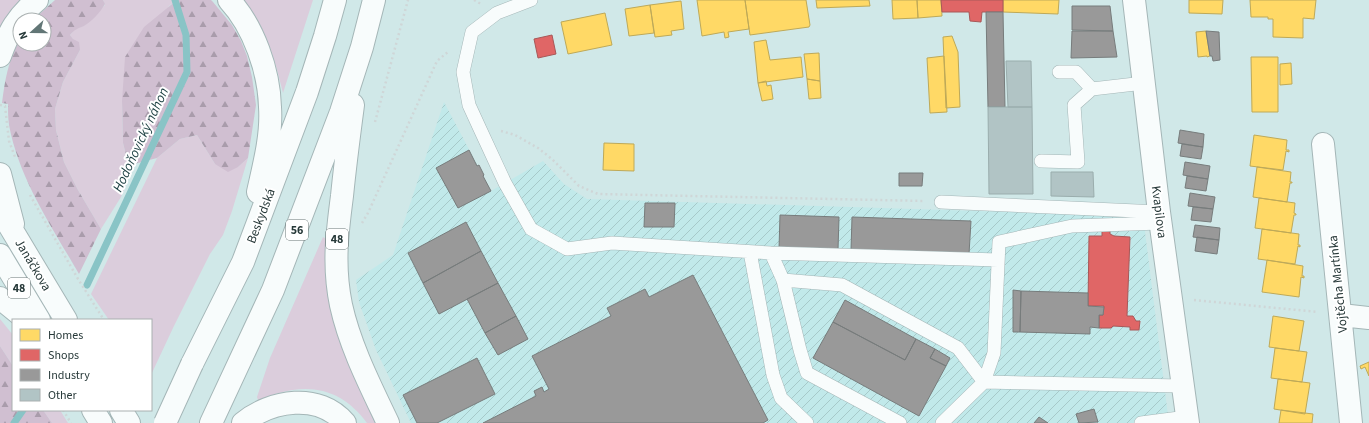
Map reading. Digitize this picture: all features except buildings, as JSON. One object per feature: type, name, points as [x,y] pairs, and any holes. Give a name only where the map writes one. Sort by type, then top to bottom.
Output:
[{"type":"main road","points":[[0,56],[5,42],[18,18],[37,0]]},
{"type":"main road","points":[[230,0],[237,8],[256,43],[268,88],[270,108],[265,161],[243,262]]},
{"type":"main road","name":"Beskydská","points":[[165,423],[192,364],[243,262],[307,92],[325,36],[334,0]]},
{"type":"main road","name":"56","points":[[214,415],[276,283],[341,112],[362,47],[374,0]]},
{"type":"main road","name":"Kvapilova","points":[[1134,0],[1159,217],[1187,420]]},
{"type":"main road","name":"48","points":[[362,47],[337,237],[336,270],[342,311],[354,350],[388,423]]},
{"type":"main road","name":"Vojtěcha Martínka","points":[[1323,144],[1351,423]]},
{"type":"main road","name":"48","points":[[8,168],[16,237]]},
{"type":"main road","name":"Janáčkova","points":[[0,210],[65,319]]},
{"type":"main road","name":"Janáčkova","points":[[0,255],[38,319]]},
{"type":"main road","name":"48","points":[[0,298],[26,319]]},
{"type":"main road","points":[[1341,315],[1369,318]]},
{"type":"main road","points":[[243,423],[252,416],[270,407],[290,403],[321,406],[331,411],[345,423]]},
{"type":"main road","points":[[94,411],[101,423]]},
{"type":"main road","points":[[122,411],[129,423]]},
{"type":"lane","points":[[531,0],[498,13],[472,32],[463,72],[469,105],[505,183],[531,229],[567,249],[612,243],[771,253],[998,260]]},
{"type":"lane","points":[[1059,72],[1076,72],[1092,89]]},
{"type":"lane","points":[[1041,161],[1078,162],[1074,105],[1092,89],[1144,83]]},
{"type":"lane","points":[[941,202],[1159,217]]},
{"type":"lane","points":[[942,423],[984,382],[994,353],[999,242],[1072,226],[1159,217]]},
{"type":"lane","points":[[750,252],[773,375],[781,398],[807,423]]},
{"type":"lane","points":[[771,253],[783,280],[807,373],[900,423]]},
{"type":"lane","points":[[783,280],[842,285],[958,348],[984,382]]},
{"type":"lane","points":[[984,382],[1182,386]]},
{"type":"lane","points":[[1141,423],[1187,420]]},
{"type":"path","points":[[374,127],[408,0]]},
{"type":"path","points":[[476,10],[479,3]]},
{"type":"path","points":[[361,225],[368,213],[437,61],[452,48]]},
{"type":"path","points":[[0,105],[5,106],[9,141],[8,168]]},
{"type":"path","points":[[480,129],[494,129],[516,135],[538,148],[552,159],[579,186],[598,194],[941,202]]},
{"type":"path","points":[[28,190],[78,279],[103,319]]},
{"type":"path","points":[[1171,298],[1341,315]]},
{"type":"path","points":[[64,411],[71,423]]},
{"type":"shaded area","points":[[0,0],[21,0],[11,11],[0,29]]},
{"type":"shaded area","points":[[103,0],[177,0],[169,6],[122,101],[123,143],[127,159],[134,164],[121,197],[101,229],[78,190],[64,162],[56,130],[55,109],[63,82],[80,50],[70,35],[75,29],[85,25],[105,5]]},
{"type":"shaded area","points":[[244,0],[313,0],[283,93],[269,44],[259,22]]},
{"type":"shaded area","points":[[444,102],[491,191],[543,161],[564,184],[587,199],[1143,216],[1169,423],[411,423],[376,350],[359,302],[356,280],[393,255]]},
{"type":"shaded area","points":[[197,135],[215,164],[238,167],[248,158],[223,235],[210,254],[152,373],[152,319],[108,319],[91,294],[157,158],[180,139]]},
{"type":"shaded area","points":[[323,237],[326,239],[326,283],[348,361],[375,423],[367,423],[358,412],[339,397],[317,390],[292,390],[261,400],[258,400],[257,397],[270,358]]},
{"type":"shaded area","points":[[0,319],[12,334],[12,364],[0,346]]},
{"type":"shaded area","points":[[44,411],[61,411],[68,423],[52,423]]},
{"type":"green space","points":[[55,0],[103,0],[105,4],[101,11],[93,19],[84,26],[75,30],[70,35],[73,39],[79,42],[80,50],[63,82],[55,109],[56,130],[64,162],[78,190],[101,229],[79,274],[28,183],[14,145],[9,125],[8,104],[2,103],[4,86],[14,52],[52,52],[52,12],[42,12]]},
{"type":"green space","points":[[177,0],[211,0],[232,25],[247,56],[256,105],[248,158],[238,167],[228,172],[215,164],[197,135],[180,139],[157,158],[134,164],[127,159],[123,143],[122,101],[125,57],[144,27]]},
{"type":"green space","points":[[0,346],[12,364],[12,411],[44,411],[52,423],[0,423]]},
{"type":"waterway","name":"Hodoňovický náhon","points":[[87,285],[187,72],[186,35],[175,0]]},
{"type":"waterway","name":"Hodoňovický náhon","points":[[14,423],[22,411]]}]
